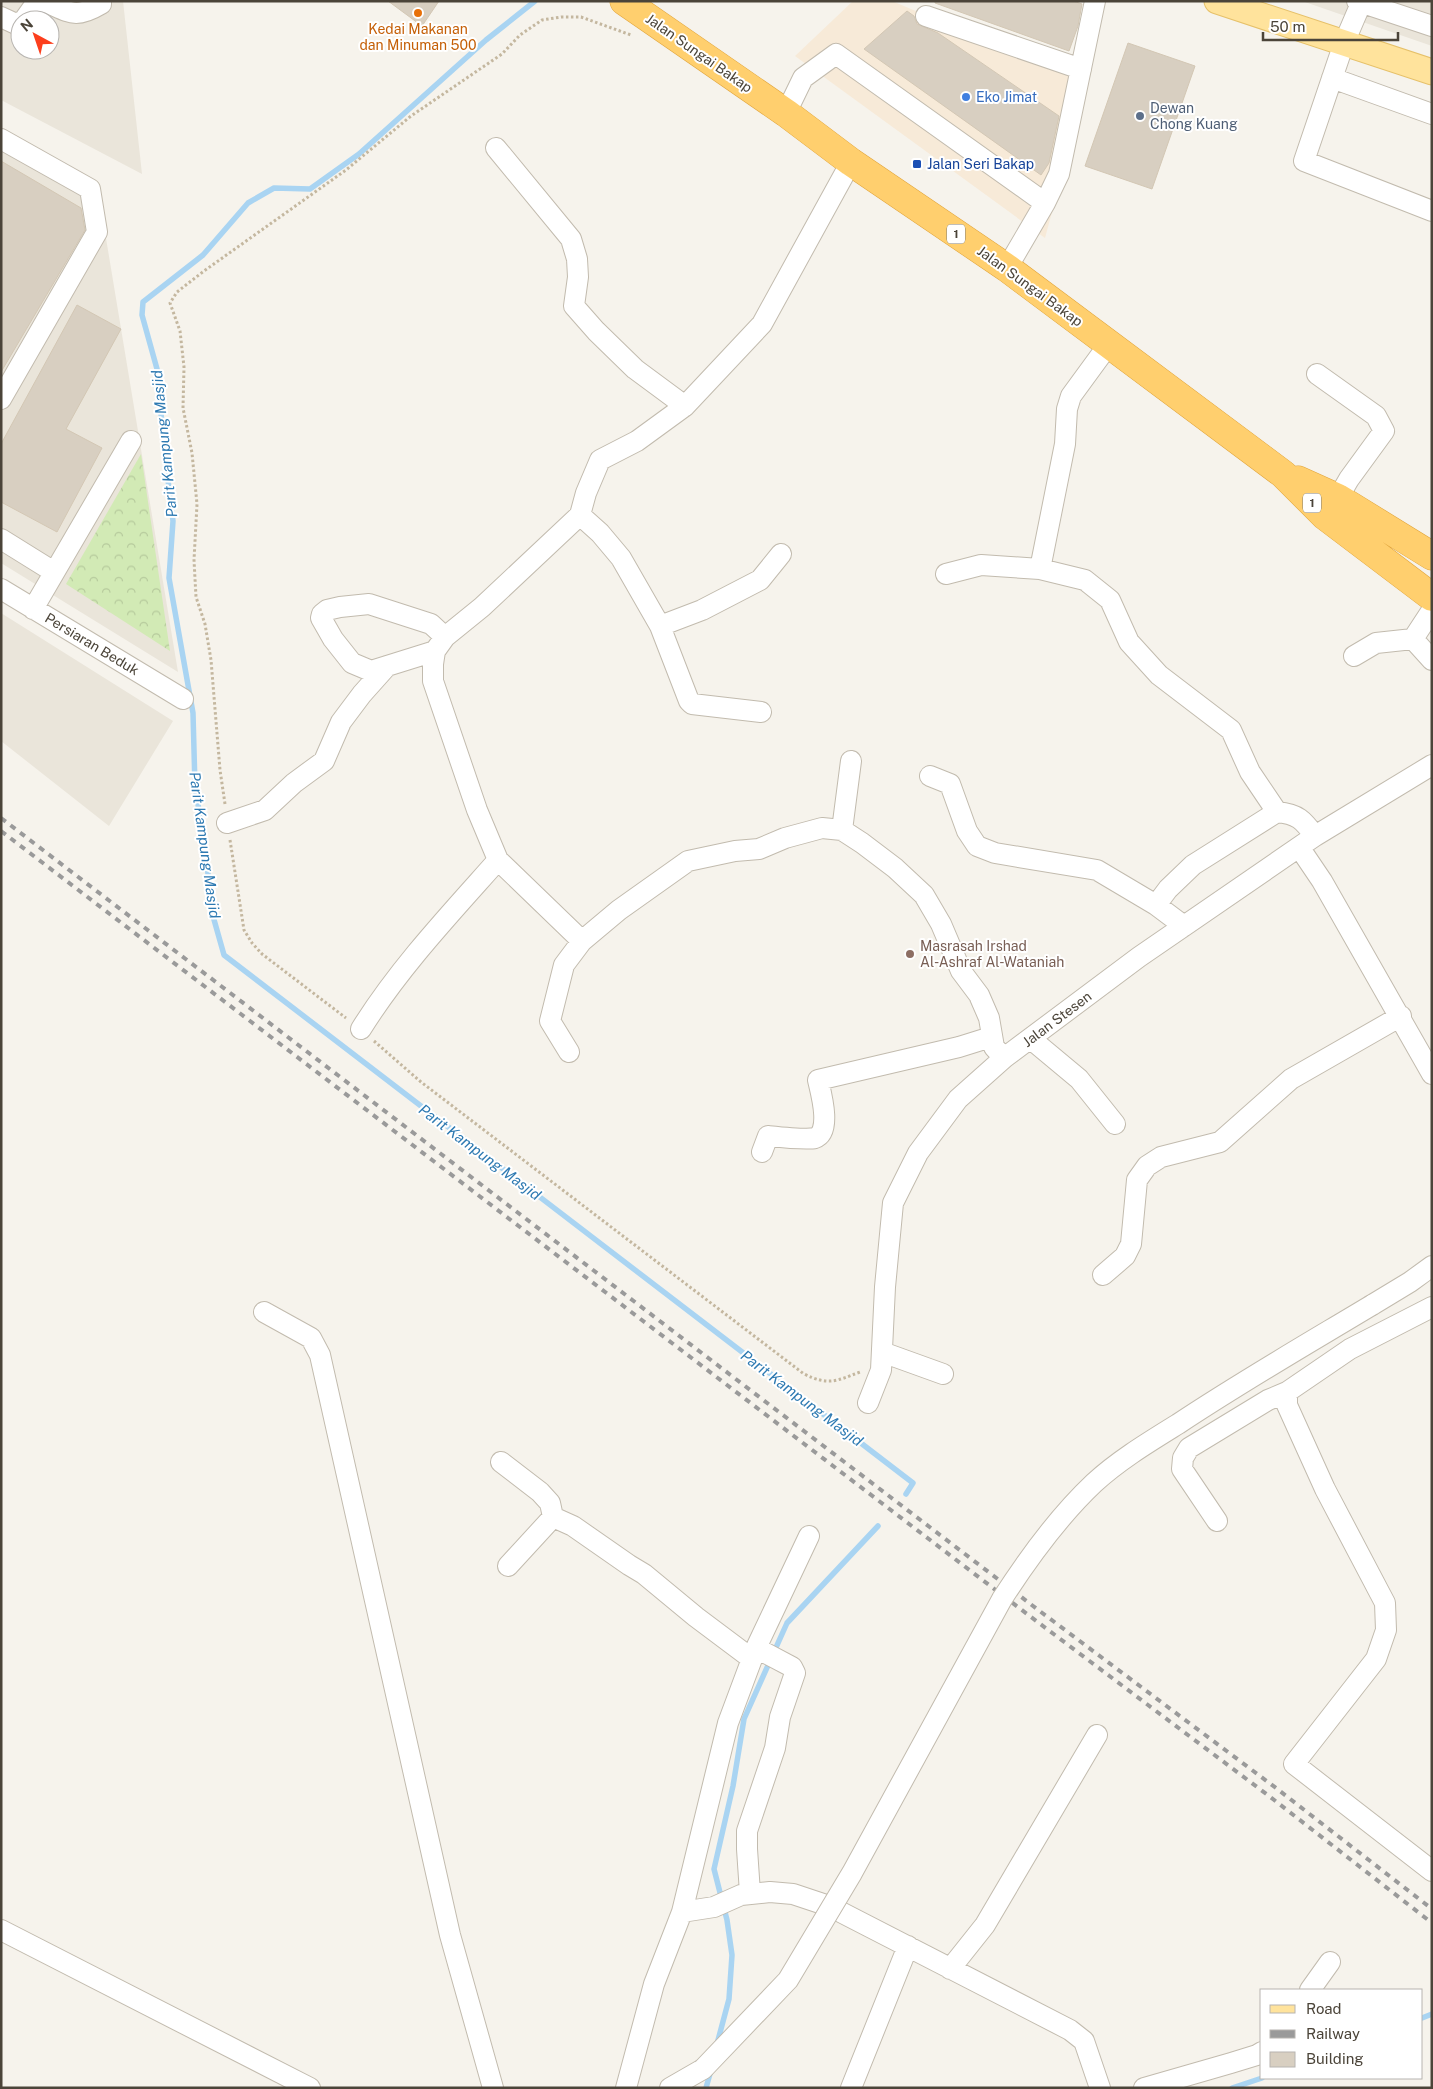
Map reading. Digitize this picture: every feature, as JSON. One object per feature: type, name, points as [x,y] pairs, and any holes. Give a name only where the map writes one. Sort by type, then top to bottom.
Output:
[{"type":"highway","name":"Jalan Sungai Bakap","points":[[624,1],[786,113],[851,162],[1007,268],[1283,474],[1347,513],[1421,550]]},
{"type":"highway","name":"Jalan Sungai Bakap","points":[[1347,513],[1390,566],[1432,597]]},
{"type":"main road","points":[[1217,1],[1432,72]]},
{"type":"street","points":[[31,10],[43,1],[77,14],[87,12],[101,1]]},
{"type":"street","points":[[1007,268],[1045,203],[1059,174],[1095,1]]},
{"type":"street","points":[[1432,26],[1360,2],[1304,161],[1432,211]]},
{"type":"street","points":[[926,16],[1081,69]]},
{"type":"street","points":[[786,113],[803,78],[836,54],[1045,203]]},
{"type":"street","points":[[1332,78],[1432,114]]},
{"type":"street","points":[[1,139],[90,189],[97,232],[1,398]]},
{"type":"street","points":[[496,148],[571,239],[577,259],[578,278],[574,306],[596,331],[635,369],[685,406]]},
{"type":"street","points":[[582,941],[498,860],[477,810],[434,681],[433,664],[440,644],[431,624],[369,604],[340,607],[327,610],[322,614],[321,618],[333,639],[352,663],[371,671],[440,644],[580,515],[586,493],[600,460],[637,441],[685,406],[762,324],[851,162]]},
{"type":"street","points":[[1040,569],[1065,444],[1067,410],[1071,396],[1109,344]]},
{"type":"street","points":[[1317,374],[1376,416],[1384,432],[1349,479],[1347,513]]},
{"type":"street","points":[[33,609],[131,442]]},
{"type":"street","points":[[580,515],[600,533],[621,558],[660,626],[689,701],[692,704],[761,712]]},
{"type":"street","points":[[1,539],[54,572]]},
{"type":"street","points":[[660,626],[702,610],[760,580],[781,554]]},
{"type":"street","points":[[946,574],[981,565],[1040,569],[1085,580],[1110,600],[1129,642],[1159,675],[1231,730],[1250,772],[1277,812]]},
{"type":"street","name":"Persiaran Beduk","points":[[1,589],[183,699]]},
{"type":"street","points":[[1413,639],[1432,610]]},
{"type":"street","points":[[1354,656],[1376,643],[1413,639]]},
{"type":"street","points":[[1413,639],[1432,660]]},
{"type":"street","points":[[227,822],[265,810],[294,782],[324,761],[341,722],[362,694],[387,666]]},
{"type":"street","points":[[842,830],[851,761]]},
{"type":"street","name":"Jalan Stesen","points":[[868,1403],[882,1361],[885,1287],[894,1203],[918,1153],[958,1099],[1004,1058],[1184,926],[1307,841],[1432,765]]},
{"type":"street","points":[[930,776],[950,784],[967,831],[977,846],[995,853],[1097,870],[1156,904],[1184,926]]},
{"type":"street","points":[[1156,904],[1168,889],[1193,865],[1277,812],[1290,813],[1303,820],[1307,841],[1322,881],[1401,1016],[1432,1074]]},
{"type":"street","points":[[569,1052],[550,1021],[564,965],[582,941],[620,910],[688,861],[759,849],[785,838],[822,828],[842,830],[895,868],[924,895],[941,924],[961,971],[979,995],[989,1018],[994,1047],[1004,1058]]},
{"type":"street","points":[[361,1029],[375,1006],[498,860]]},
{"type":"street","points":[[1103,1275],[1128,1252],[1131,1244],[1138,1180],[1147,1166],[1161,1157],[1220,1142],[1291,1079],[1401,1016]]},
{"type":"street","points":[[762,1152],[768,1136],[814,1138],[821,1134],[825,1122],[818,1080],[959,1047],[991,1037]]},
{"type":"street","points":[[1031,1039],[1079,1078],[1115,1124]]},
{"type":"street","points":[[670,2088],[703,2069],[788,1980],[852,1872],[1002,1598],[1028,1558],[1063,1515],[1095,1483],[1129,1456],[1216,1398],[1410,1282],[1432,1266]]},
{"type":"street","points":[[1410,1282],[1432,1274]]},
{"type":"street","points":[[1217,1521],[1182,1469],[1183,1458],[1189,1448],[1268,1400],[1287,1392],[1350,1349],[1432,1307]]},
{"type":"street","points":[[264,1312],[311,1338],[320,1355],[450,1935],[493,2088]]},
{"type":"street","points":[[882,1361],[943,1374]]},
{"type":"street","points":[[1287,1392],[1287,1405],[1325,1489],[1385,1602],[1386,1630],[1376,1659],[1294,1764],[1432,1871]]},
{"type":"street","points":[[500,1462],[540,1492],[550,1502],[553,1517]]},
{"type":"street","points":[[508,1566],[553,1517]]},
{"type":"street","points":[[553,1517],[573,1526],[644,1574],[696,1617],[764,1656],[792,1667],[795,1673],[780,1717],[774,1748],[748,1831],[746,1894]]},
{"type":"street","points":[[626,2088],[654,1984],[682,1912],[728,1723],[764,1656],[809,1536]]},
{"type":"street","points":[[950,1969],[985,1926],[1097,1735]]},
{"type":"street","points":[[682,1912],[714,1907],[746,1894],[770,1892],[793,1894],[829,1906],[1070,2030],[1084,2040],[1100,2088]]},
{"type":"street","points":[[1,1930],[310,2088]]},
{"type":"street","points":[[851,2088],[908,1946]]},
{"type":"street","points":[[1311,1989],[1330,1962]]},
{"type":"street","points":[[1144,2088],[1240,2061],[1260,2053]]},
{"type":"path","points":[[638,37],[581,17],[561,17],[542,20],[520,35],[502,54],[411,116],[346,170],[204,271],[177,292],[170,303],[180,331],[184,368],[183,408],[192,453],[197,504],[194,560],[196,597],[205,624],[211,660],[220,770],[244,930],[262,954],[361,1029],[421,1082],[804,1374],[818,1381],[831,1382],[862,1372],[882,1361]]},
{"type":"shaded area","points":[[1,1],[123,1],[142,174],[1,100]]},
{"type":"shaded area","points":[[853,1],[892,1],[1087,83],[1045,238],[795,56]]},
{"type":"shaded area","points":[[1302,1],[1432,1],[1432,46]]},
{"type":"shaded area","points":[[1,130],[97,184],[178,672],[1,563]]},
{"type":"shaded area","points":[[1,613],[173,721],[109,826],[1,741]]},
{"type":"green space","points":[[141,454],[170,651],[66,584]]},
{"type":"building","name":"Kedai Makanan dan Minuman 500","points":[[388,1],[439,1],[422,26]]},
{"type":"building","points":[[935,1],[1073,1],[1082,4],[1078,26],[1069,51],[935,3]]},
{"type":"building","points":[[907,11],[914,16],[917,24],[938,33],[1059,116],[1049,163],[1041,175],[864,49]]},
{"type":"building","name":"Dewan Chong Kuang","points":[[1128,43],[1195,66],[1152,189],[1085,166]]},
{"type":"building","points":[[1,161],[81,208],[85,230],[1,372]]},
{"type":"building","points":[[77,305],[121,329],[66,429],[102,448],[57,532],[1,502],[1,444]]},
{"type":"waterway","name":"Parit Kampung Masjid","points":[[535,1],[486,40],[359,154],[310,189],[274,188],[248,203],[203,255],[143,302],[142,315],[157,369],[173,521],[169,578],[193,713],[195,787],[206,851],[211,909],[224,955],[913,1483],[906,1494]]},
{"type":"waterway","name":"Parit Kampung Masjid","points":[[717,2044],[729,1999],[732,1955],[727,1920],[714,1869],[733,1786],[744,1719],[787,1623],[878,1526]]},
{"type":"waterway","points":[[1423,2018],[1432,2014]]},
{"type":"waterway","name":"Parit Kampung Masjid","points":[[706,2088],[711,2070]]},
{"type":"waterway","points":[[1232,2088],[1260,2079]]},
{"type":"railway","points":[[1,818],[1037,1609],[1276,1788],[1432,1909]]},
{"type":"railway","points":[[1,831],[1031,1617],[1269,1796],[1432,1923]]},
{"type":"place","name":"Kedai Makanan dan Minuman 500","points":[[418,13]]},
{"type":"place","name":"Eko Jimat","points":[[966,97]]},
{"type":"place","name":"Dewan Chong Kuang","points":[[1140,116]]},
{"type":"place","name":"Jalan Seri Bakap","points":[[917,164]]},
{"type":"place","name":"Masrasah Irshad Al-Ashraf Al-Wataniah","points":[[910,954]]}]
